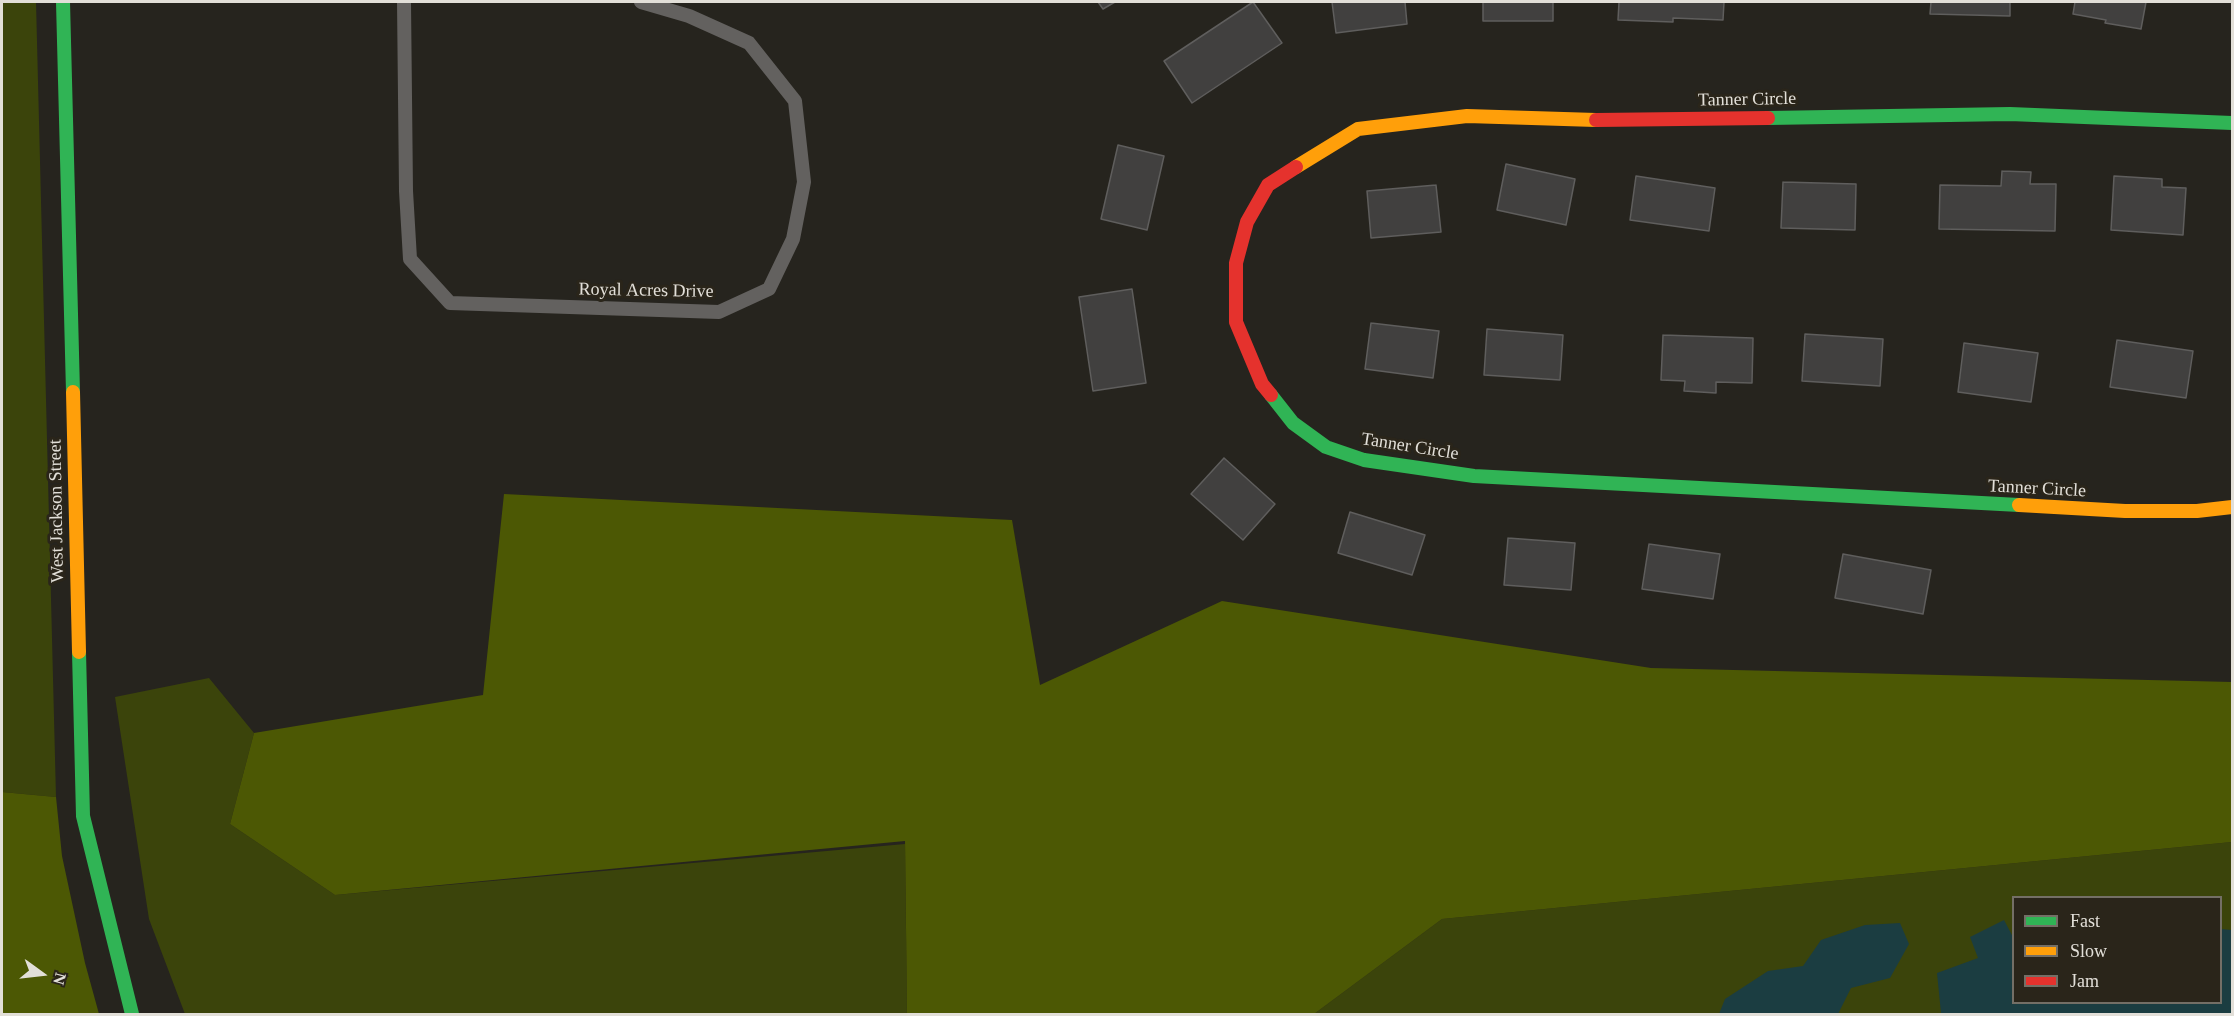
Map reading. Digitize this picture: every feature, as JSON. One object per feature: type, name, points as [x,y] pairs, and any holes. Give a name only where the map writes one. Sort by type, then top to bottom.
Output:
[{"type":"street","name":"West Jackson Street","points":[[63,2],[83,816],[132,1014]]},
{"type":"street","name":"Tanner Circle","points":[[2232,123],[2010,114],[1597,120],[1467,117],[1358,129],[1268,185],[1247,222],[1236,264],[1236,322],[1262,384],[1293,423],[1326,447],[1364,460],[1474,476],[2007,505],[2126,511],[2197,511],[2232,507]]},
{"type":"lane","name":"Royal Acres Drive","points":[[404,2],[406,191],[410,259],[450,303],[719,312],[769,290],[793,238],[804,182],[795,101],[749,43],[688,16],[641,2]]},
{"type":"green space","points":[[2,2],[36,2],[56,797],[2,792]]},
{"type":"green space","points":[[504,494],[1012,520],[1040,685],[1222,601],[1651,668],[2232,682],[2232,842],[1442,919],[1314,1014],[907,1014],[905,841],[335,895],[230,824],[254,733],[483,695]]},
{"type":"green space","points":[[209,678],[254,733],[230,824],[335,895],[905,844],[907,1014],[185,1014],[149,919],[115,697]]},
{"type":"green space","points":[[2,792],[56,797],[62,856],[85,963],[99,1014],[2,1014]]},
{"type":"green space","points":[[2232,842],[2232,1014],[1314,1014],[1442,919]]},
{"type":"water","points":[[2004,920],[2012,935],[2012,1004],[2222,1004],[2222,929],[2232,930],[2232,1014],[1941,1013],[1937,973],[1978,958],[1970,937]]},
{"type":"water","points":[[1900,923],[1909,944],[1890,978],[1851,988],[1838,1014],[1719,1014],[1725,999],[1768,971],[1803,966],[1821,940],[1865,925]]},
{"type":"building","points":[[1098,2],[1115,2],[1103,9]]},
{"type":"building","points":[[1253,2],[1282,43],[1192,103],[1164,61]]},
{"type":"building","points":[[1332,2],[1405,2],[1407,24],[1336,33]]},
{"type":"building","points":[[1483,2],[1553,2],[1553,21],[1483,21]]},
{"type":"building","points":[[1619,2],[1724,2],[1723,20],[1673,18],[1673,22],[1618,20]]},
{"type":"building","points":[[1931,2],[2010,2],[2010,16],[1930,14]]},
{"type":"building","points":[[2075,2],[2146,2],[2141,29],[2105,23],[2106,20],[2073,14]]},
{"type":"building","points":[[1118,145],[1164,156],[1147,230],[1101,219]]},
{"type":"building","points":[[1506,164],[1575,179],[1566,225],[1497,210]]},
{"type":"building","points":[[2002,171],[2031,172],[2030,184],[2056,184],[2055,231],[1939,229],[1940,185],[2001,186]]},
{"type":"building","points":[[1636,176],[1715,188],[1709,231],[1630,220]]},
{"type":"building","points":[[2114,176],[2162,179],[2162,187],[2186,188],[2183,235],[2111,230]]},
{"type":"building","points":[[1783,182],[1856,184],[1855,230],[1781,228]]},
{"type":"building","points":[[1436,185],[1441,232],[1371,238],[1367,191]]},
{"type":"building","points":[[1132,289],[1146,383],[1093,391],[1079,297]]},
{"type":"building","points":[[1371,323],[1439,331],[1433,378],[1365,369]]},
{"type":"building","points":[[1487,329],[1563,335],[1560,380],[1484,375]]},
{"type":"building","points":[[1805,334],[1883,339],[1880,386],[1802,381]]},
{"type":"building","points":[[1663,335],[1753,338],[1752,383],[1716,382],[1716,393],[1684,391],[1685,381],[1661,380]]},
{"type":"building","points":[[2117,340],[2193,351],[2186,398],[2110,387]]},
{"type":"building","points":[[1964,343],[2038,353],[2031,402],[1958,392]]},
{"type":"building","points":[[1224,458],[1275,504],[1243,540],[1191,494]]},
{"type":"building","points":[[1350,512],[1425,535],[1412,575],[1338,553]]},
{"type":"building","points":[[1508,538],[1575,543],[1571,590],[1504,585]]},
{"type":"building","points":[[1649,544],[1720,554],[1713,599],[1642,589]]},
{"type":"building","points":[[1843,554],[1931,570],[1923,614],[1835,598]]},
{"type":"traffic: fast","points":[[63,2],[73,392]]},
{"type":"traffic: fast","points":[[1768,118],[2010,114],[2232,123]]},
{"type":"traffic: fast","points":[[1271,395],[1293,423],[1326,447],[1364,460],[1474,476],[2019,505]]},
{"type":"traffic: fast","points":[[79,652],[83,816],[132,1014]]},
{"type":"traffic: slow","points":[[1296,167],[1358,129],[1467,116],[1596,120]]},
{"type":"traffic: slow","points":[[73,392],[79,652]]},
{"type":"traffic: slow","points":[[2019,505],[2125,511],[2197,511],[2232,507]]},
{"type":"traffic: jam","points":[[1596,120],[1768,118]]},
{"type":"traffic: jam","points":[[1271,395],[1262,384],[1236,322],[1236,263],[1247,222],[1268,185],[1296,167]]}]
